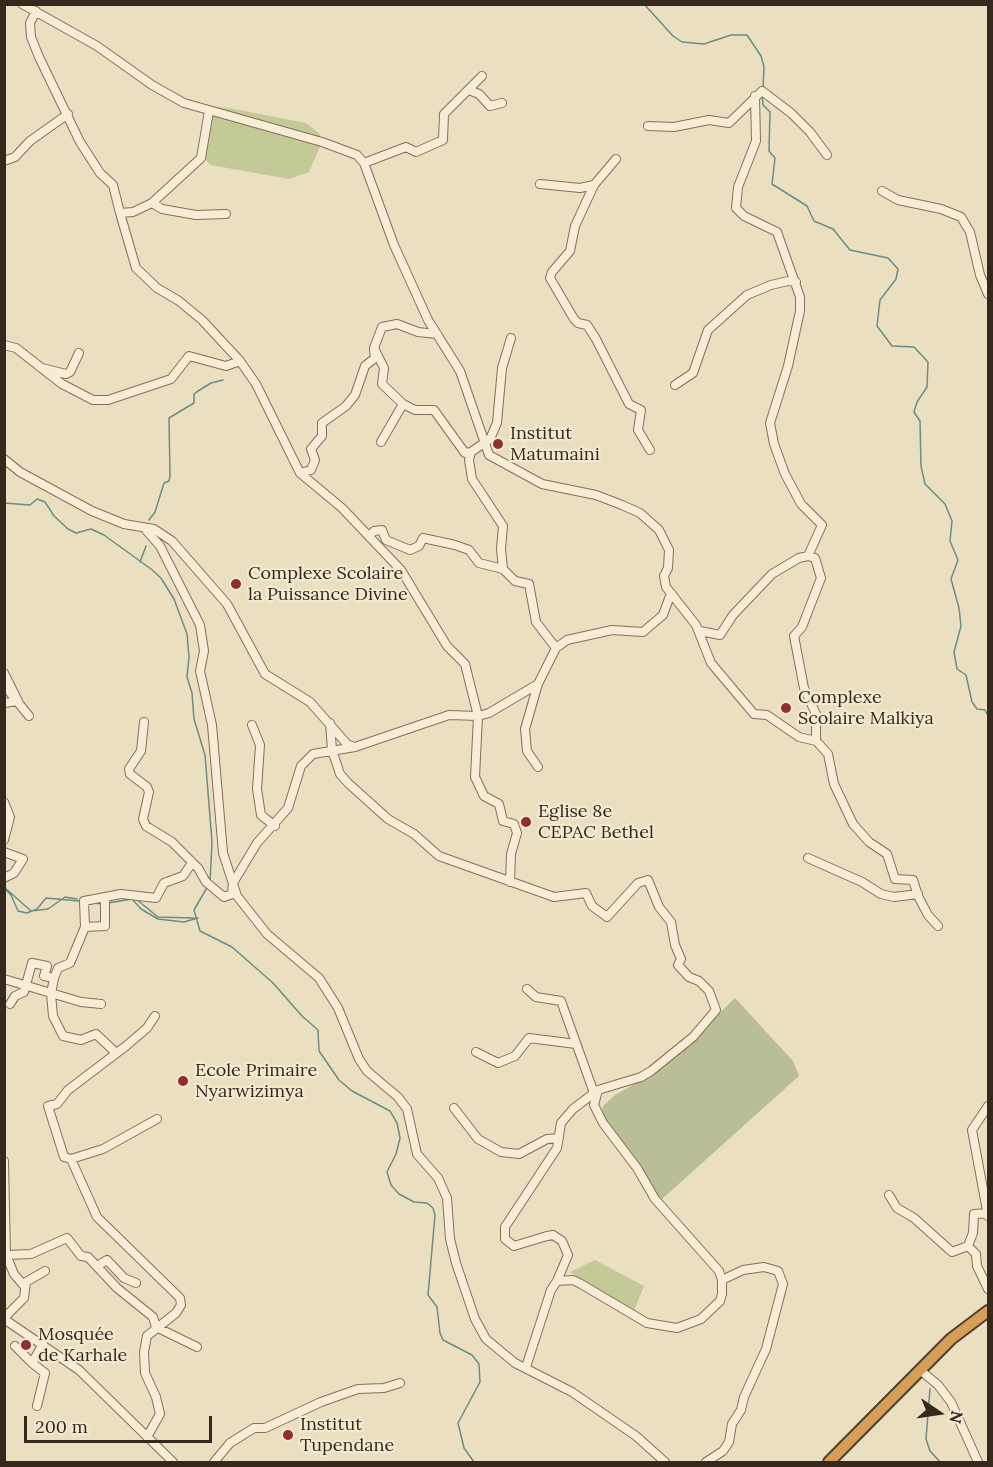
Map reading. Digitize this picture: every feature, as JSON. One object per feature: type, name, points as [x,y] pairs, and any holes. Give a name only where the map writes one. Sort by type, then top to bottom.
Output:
[{"type":"highway","points":[[829,1462],[951,1339],[988,1310]]},
{"type":"street","points":[[22,4],[97,46],[170,96],[209,111],[357,155],[364,163],[394,244],[437,334],[460,371],[480,426],[483,444],[489,454],[542,484],[596,495],[650,520],[659,530],[669,550],[664,581],[700,631],[711,663],[754,714],[767,715],[799,737],[816,741],[828,754],[834,784],[854,824],[868,842],[887,854],[895,879],[913,880],[928,915],[938,926]]},
{"type":"street","points":[[36,11],[30,23],[31,37],[80,142],[100,173],[113,185],[136,268],[157,288],[179,301],[202,320],[240,361],[256,384],[300,473],[342,508],[401,570],[447,646],[465,664],[478,716],[476,777],[484,796],[499,804],[503,821],[513,824],[516,833],[511,854],[510,882]]},
{"type":"street","points":[[364,163],[406,147],[416,152],[443,140],[444,114],[482,76]]},
{"type":"street","points":[[469,90],[479,94],[490,105],[502,103]]},
{"type":"street","points":[[648,126],[674,127],[709,120],[729,123],[755,96],[762,92],[810,132],[827,155]]},
{"type":"street","points":[[755,96],[756,141],[747,167],[742,172],[736,208],[744,216],[777,232],[796,282],[800,311],[788,366],[770,423],[774,444],[785,474],[801,504],[822,525],[808,556]]},
{"type":"street","points":[[120,213],[133,212],[152,203],[201,158],[209,111]]},
{"type":"street","points":[[4,161],[15,157],[30,141],[68,114]]},
{"type":"street","points":[[616,159],[594,185],[575,226],[570,250],[552,272],[550,278],[574,319],[578,323],[587,325],[597,339],[629,405],[641,410],[639,430],[650,450]]},
{"type":"street","points":[[540,184],[580,188],[594,185]]},
{"type":"street","points":[[882,191],[898,200],[941,208],[961,217],[970,232],[980,275],[988,294]]},
{"type":"street","points":[[152,203],[162,209],[196,215],[226,214]]},
{"type":"street","points":[[675,386],[693,373],[708,330],[747,295],[779,283],[796,282]]},
{"type":"street","points":[[300,473],[311,470],[315,460],[311,449],[322,436],[322,423],[346,405],[355,395],[364,366],[375,358],[374,348],[382,327],[389,323],[437,334]]},
{"type":"street","points":[[374,348],[384,368],[382,384],[403,404],[415,410],[434,410],[465,453],[471,452],[490,439],[497,423],[502,368],[512,338]]},
{"type":"street","points":[[4,345],[16,348],[38,367],[79,395],[93,400],[108,400],[171,379],[189,357],[226,366],[240,361]]},
{"type":"street","points":[[38,367],[66,374],[70,372],[79,352]]},
{"type":"street","points":[[381,442],[403,404]]},
{"type":"street","points":[[471,452],[469,469],[472,479],[503,526],[501,549],[503,569]]},
{"type":"street","points":[[4,459],[20,472],[92,511],[154,530],[167,537],[198,568],[226,604],[265,674],[310,702],[347,744],[355,747]]},
{"type":"street","points":[[145,529],[160,546],[200,625],[204,651],[200,671],[212,725],[223,853],[237,896],[255,921],[319,978],[338,1008],[359,1059],[367,1071],[398,1097],[407,1109],[417,1154],[438,1178],[447,1198],[450,1239],[456,1263],[481,1332],[504,1356],[572,1392],[636,1436],[665,1462]]},
{"type":"street","points":[[369,536],[374,531],[382,530],[386,540],[410,550],[419,546],[423,538],[455,545],[469,550],[479,563],[503,569],[515,580],[529,584],[536,622],[556,648]]},
{"type":"street","points":[[700,631],[720,634],[733,615],[772,574],[787,563],[808,556],[815,558],[821,578],[802,627],[794,636],[804,688],[816,714],[816,741]]},
{"type":"street","points":[[538,767],[527,751],[525,729],[538,684],[556,648],[580,636],[612,630],[643,632],[663,615],[671,592]]},
{"type":"street","points":[[4,673],[18,701]]},
{"type":"street","points":[[144,722],[141,751],[129,769],[130,774],[147,787],[149,792],[143,819],[146,826],[172,842],[209,884],[224,897],[232,894],[232,883],[257,843],[274,826],[293,800],[300,766],[313,754],[355,747],[440,721],[449,715],[478,716],[502,707],[538,684]]},
{"type":"street","points":[[4,685],[29,716]]},
{"type":"street","points":[[4,703],[18,701]]},
{"type":"street","points":[[330,723],[332,750],[340,774],[388,819],[423,841],[429,850],[450,861],[554,897],[586,893],[592,906],[608,917],[638,883],[648,880],[659,907],[671,922],[675,945],[681,959],[678,965],[688,977],[699,981],[709,991],[716,1010],[693,1036],[640,1077],[596,1091],[564,1119],[557,1148],[512,1216],[504,1233],[505,1239],[514,1246],[553,1235],[562,1241],[568,1256],[551,1290],[526,1367]]},
{"type":"street","points":[[252,725],[260,745],[256,789],[261,815],[274,826]]},
{"type":"street","points":[[4,802],[9,817],[4,840]]},
{"type":"street","points":[[4,852],[23,859],[14,873],[4,879]]},
{"type":"street","points":[[808,858],[862,882],[881,894],[894,897],[918,894]]},
{"type":"street","points":[[116,1052],[96,1034],[81,1040],[63,1036],[53,1016],[51,994],[54,978],[58,968],[70,963],[85,927],[84,902],[121,894],[156,898],[164,884],[183,876],[192,862]]},
{"type":"street","points":[[85,927],[105,926],[105,897]]},
{"type":"street","points":[[10,1004],[15,996],[24,992],[32,963],[47,966],[44,976],[54,978]]},
{"type":"street","points":[[4,979],[81,1002],[101,1004]]},
{"type":"street","points":[[527,989],[536,997],[561,1001],[596,1091],[594,1105],[603,1123],[637,1168],[650,1193],[710,1261],[722,1280],[720,1301],[708,1314],[677,1328],[647,1323],[573,1280],[557,1281]]},
{"type":"street","points":[[155,1016],[147,1028],[68,1090],[57,1104],[48,1106],[64,1157],[72,1159],[103,1149],[157,1119]]},
{"type":"street","points":[[476,1052],[498,1063],[515,1056],[530,1038],[576,1044]]},
{"type":"street","points":[[889,1195],[897,1208],[914,1218],[952,1252],[968,1246],[973,1233],[974,1214],[988,1215],[972,1130],[988,1106]]},
{"type":"street","points":[[454,1108],[478,1138],[501,1152],[519,1154],[547,1139],[559,1138]]},
{"type":"street","points":[[72,1159],[97,1217],[180,1298],[181,1305],[176,1313],[147,1336],[144,1352],[145,1373],[156,1397],[160,1414],[147,1437]]},
{"type":"street","points":[[4,1161],[6,1255],[14,1275],[25,1287]]},
{"type":"street","points":[[6,1255],[31,1254],[67,1239],[81,1256],[88,1257],[117,1288],[153,1317],[156,1327],[197,1347]]},
{"type":"street","points":[[968,1246],[976,1254],[977,1266],[988,1289]]},
{"type":"street","points":[[97,1266],[107,1260],[124,1278],[136,1283]]},
{"type":"street","points":[[706,1462],[723,1451],[729,1442],[732,1424],[741,1410],[744,1397],[766,1349],[783,1284],[778,1271],[764,1267],[742,1270],[722,1280]]},
{"type":"street","points":[[45,1271],[34,1276],[25,1287],[24,1298],[4,1319],[43,1344],[100,1388],[173,1462]]},
{"type":"street","points":[[32,1363],[43,1344]]},
{"type":"street","points":[[15,1346],[45,1373],[37,1406]]},
{"type":"street","points":[[920,1370],[938,1385],[951,1402],[978,1462]]},
{"type":"street","points":[[214,1462],[231,1443],[254,1428],[265,1428],[321,1402],[358,1389],[388,1387],[400,1383]]},
{"type":"green space","points":[[206,106],[229,108],[306,123],[320,134],[322,142],[309,172],[289,179],[211,165],[200,155]]},
{"type":"green space","points":[[735,998],[793,1061],[799,1076],[661,1200],[602,1119],[603,1106],[615,1095],[663,1068]]},
{"type":"green space","points":[[595,1260],[644,1286],[633,1313],[570,1272]]},
{"type":"waterway","points":[[644,4],[673,36],[682,42],[704,44],[731,35],[747,35],[761,56],[764,67],[763,88]]},
{"type":"waterway","points":[[762,95],[763,105],[770,112],[769,151],[775,158],[772,184],[807,206],[814,221],[833,229],[850,250],[888,258],[898,269],[896,279],[880,300],[877,326],[892,346],[914,347],[928,362],[927,387],[917,402],[914,412],[920,421],[921,466],[925,484],[945,504],[952,521],[950,541],[958,560],[951,579],[961,626],[954,652],[957,669],[966,675],[972,702],[977,709],[985,710],[988,716]]},
{"type":"waterway","points":[[149,520],[155,512],[164,483],[169,481],[170,476],[169,418],[194,403],[194,394],[198,391],[211,383],[223,380]]},
{"type":"waterway","points":[[4,503],[30,505],[37,499],[45,502],[54,516],[68,529],[76,533],[91,529],[104,535],[161,578],[174,599],[187,634],[189,657],[187,677],[192,693],[194,719],[205,755],[212,842],[210,882]]},
{"type":"waterway","points":[[140,562],[146,546]]},
{"type":"waterway","points":[[208,886],[194,910],[200,931],[232,947],[273,983],[302,1016],[318,1030],[319,1051],[339,1080],[352,1091],[390,1111],[397,1123],[400,1138],[396,1154],[387,1172],[391,1185],[399,1194],[414,1202],[427,1203],[433,1208],[435,1215],[428,1295],[437,1307],[440,1333],[443,1340],[472,1355],[479,1364],[480,1382],[458,1423],[464,1448],[474,1462]]},
{"type":"waterway","points":[[4,887],[31,911],[48,909],[65,897],[77,899]]},
{"type":"waterway","points":[[4,888],[11,895],[18,911],[27,913],[37,909],[46,898],[79,901]]},
{"type":"waterway","points":[[108,903],[132,899],[141,909],[158,919],[184,922],[198,918]]},
{"type":"waterway","points":[[136,899],[158,917],[194,918]]},
{"type":"waterway","points":[[93,903],[103,904]]},
{"type":"waterway","points":[[930,1389],[926,1439],[930,1451],[940,1462]]},
{"type":"place","name":"Institut Matumaini","points":[[498,444]]},
{"type":"place","name":"Complexe Scolaire la Puissance Divine","points":[[236,584]]},
{"type":"place","name":"Complexe Scolaire Malkiya","points":[[786,708]]},
{"type":"place","name":"Eglise 8e CEPAC Bethel","points":[[526,822]]},
{"type":"place","name":"Ecole Primaire Nyarwizimya","points":[[183,1081]]},
{"type":"place","name":"Mosquée de Karhale","points":[[26,1345]]},
{"type":"place","name":"Institut Tupendane","points":[[288,1435]]}]
